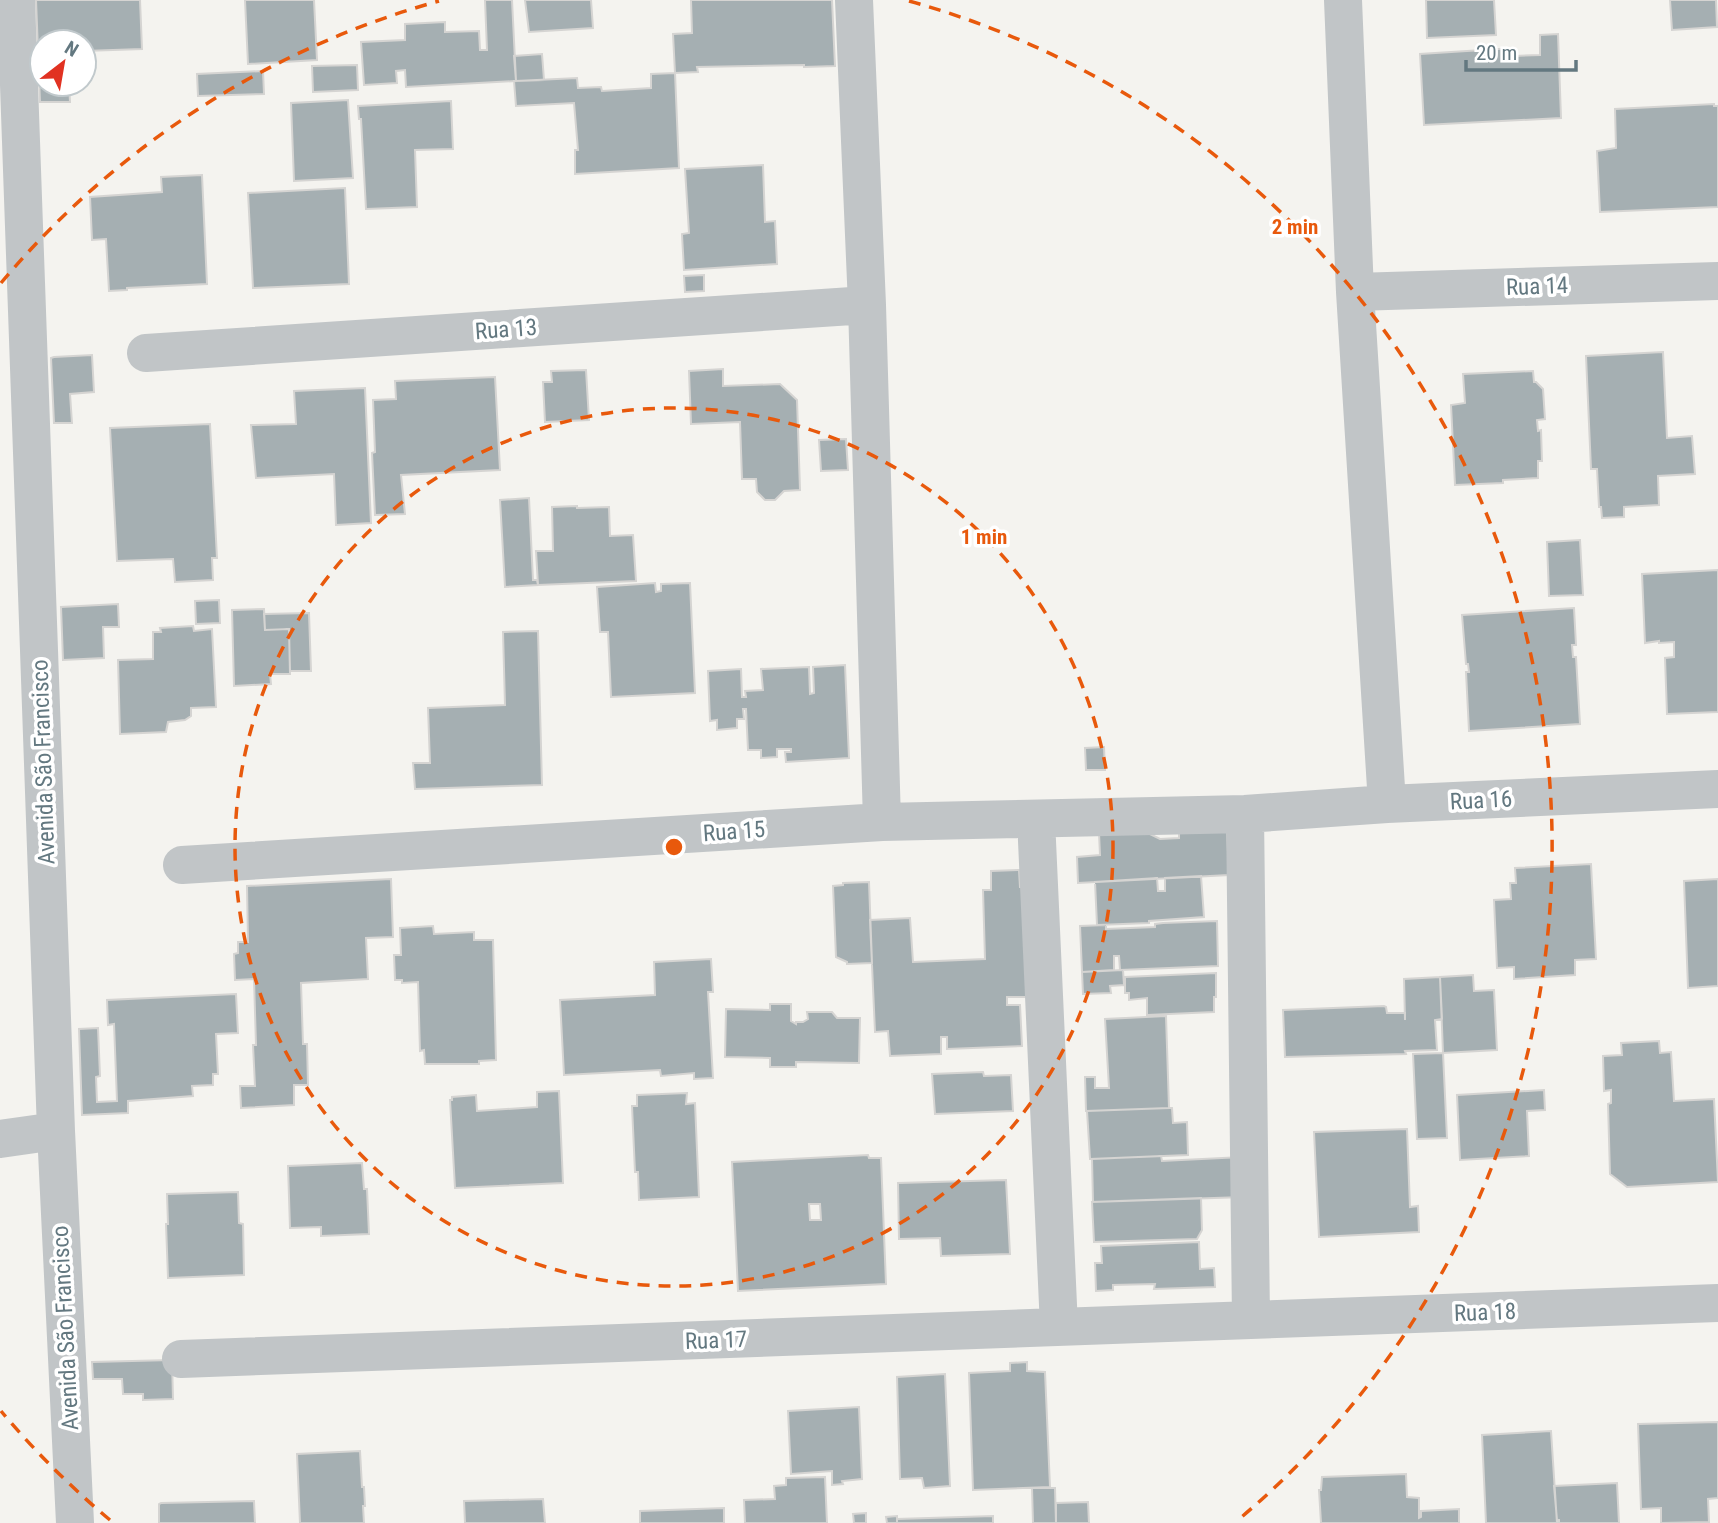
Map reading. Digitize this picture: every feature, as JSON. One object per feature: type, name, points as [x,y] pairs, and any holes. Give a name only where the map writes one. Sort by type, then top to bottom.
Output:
[{"type":"street","name":"Avenida São Francisco","points":[[16,0],[56,1132],[75,1523]]},
{"type":"street","points":[[854,0],[882,822]]},
{"type":"street","points":[[1343,0],[1355,292],[1387,804]]},
{"type":"street","name":"Rua 14","points":[[1355,292],[1718,281]]},
{"type":"street","name":"Rua 13","points":[[146,353],[866,304]]},
{"type":"street","name":"Rua 16","points":[[1245,814],[1387,804],[1718,789]]},
{"type":"street","points":[[1245,814],[1251,1320]]},
{"type":"street","name":"Rua 15","points":[[183,865],[882,822],[1245,814]]},
{"type":"street","points":[[1036,819],[1059,1327]]},
{"type":"street","points":[[0,1139],[56,1132]]},
{"type":"street","name":"Rua 18","points":[[1251,1320],[1718,1303]]},
{"type":"street","name":"Rua 17","points":[[181,1359],[1251,1320]]},
{"type":"building","points":[[36,0],[140,0],[142,49],[98,51],[98,28],[37,28]]},
{"type":"building","points":[[245,0],[314,0],[317,60],[248,64]]},
{"type":"building","points":[[485,0],[512,0],[516,81],[406,87],[405,70],[396,71],[397,83],[364,85],[361,42],[405,40],[405,24],[445,22],[445,32],[479,31],[480,50],[487,50]]},
{"type":"building","points":[[525,0],[591,0],[593,28],[529,32]]},
{"type":"building","points":[[691,0],[832,0],[835,66],[697,67],[698,72],[675,73],[673,34],[692,33]]},
{"type":"building","points":[[1426,0],[1494,0],[1496,35],[1427,38]]},
{"type":"building","points":[[1670,0],[1716,0],[1717,27],[1672,30]]},
{"type":"building","points":[[1558,34],[1561,118],[1424,125],[1420,54],[1514,48],[1514,56],[1540,55],[1540,35]]},
{"type":"building","points":[[542,54],[544,80],[516,81],[514,56]]},
{"type":"building","points":[[357,65],[358,90],[313,92],[312,66]]},
{"type":"building","points":[[263,71],[264,94],[198,96],[197,74]]},
{"type":"building","points":[[675,73],[679,168],[575,174],[575,150],[578,150],[574,103],[516,106],[514,81],[577,78],[578,88],[601,87],[602,91],[651,88],[651,74]]},
{"type":"building","points":[[40,98],[70,98],[70,102],[40,102]]},
{"type":"building","points":[[348,100],[353,178],[294,181],[291,103]]},
{"type":"building","points":[[451,101],[453,149],[415,150],[417,207],[366,209],[358,106]]},
{"type":"building","points":[[1714,104],[1718,106],[1718,207],[1600,212],[1597,151],[1616,148],[1615,109]]},
{"type":"building","points":[[763,165],[765,222],[775,221],[777,264],[684,270],[682,234],[689,233],[685,169]]},
{"type":"building","points":[[202,175],[207,284],[109,291],[106,239],[92,240],[90,197],[162,192],[161,177]]},
{"type":"building","points":[[345,188],[349,284],[253,288],[248,193]]},
{"type":"building","points":[[704,275],[704,291],[685,292],[684,276]]},
{"type":"building","points":[[1663,352],[1667,438],[1692,436],[1695,474],[1658,476],[1659,505],[1624,507],[1624,517],[1602,518],[1597,469],[1591,469],[1586,356]]},
{"type":"building","points":[[92,355],[94,392],[70,394],[72,423],[54,423],[51,358]]},
{"type":"building","points":[[723,369],[723,386],[780,384],[797,400],[800,490],[784,491],[775,500],[765,500],[757,492],[756,479],[742,479],[740,422],[691,424],[689,371]]},
{"type":"building","points":[[586,370],[589,420],[545,422],[543,382],[552,382],[551,371]]},
{"type":"building","points":[[1533,371],[1534,382],[1543,389],[1545,419],[1537,420],[1538,431],[1541,430],[1542,461],[1538,461],[1538,478],[1455,485],[1451,405],[1465,403],[1463,374]]},
{"type":"building","points":[[495,377],[500,470],[401,475],[405,514],[375,515],[373,400],[396,399],[395,381]]},
{"type":"building","points":[[365,388],[371,523],[336,525],[334,474],[256,478],[251,425],[296,424],[294,391]]},
{"type":"building","points":[[210,424],[217,558],[212,558],[213,580],[175,582],[173,559],[117,561],[110,428]]},
{"type":"building","points":[[846,439],[848,470],[821,471],[819,440]]},
{"type":"building","points":[[529,498],[533,580],[537,580],[538,585],[505,587],[500,500]]},
{"type":"building","points":[[552,507],[609,507],[610,536],[633,535],[636,581],[538,585],[536,551],[553,551]]},
{"type":"building","points":[[1580,540],[1583,595],[1549,596],[1547,542]]},
{"type":"building","points":[[1718,570],[1718,712],[1667,714],[1665,658],[1674,657],[1674,642],[1645,643],[1642,574]]},
{"type":"building","points":[[655,583],[656,592],[661,591],[661,584],[690,583],[695,693],[611,697],[608,632],[600,632],[597,587]]},
{"type":"building","points":[[219,600],[220,623],[196,624],[195,601]]},
{"type":"building","points":[[118,604],[119,627],[103,627],[104,658],[63,660],[61,607]]},
{"type":"building","points":[[1574,608],[1576,645],[1572,645],[1573,657],[1576,657],[1580,724],[1469,731],[1466,672],[1469,672],[1462,615]]},
{"type":"building","points":[[264,609],[265,630],[289,629],[290,674],[270,674],[271,684],[234,686],[232,610]]},
{"type":"building","points":[[309,613],[311,671],[290,671],[289,629],[265,630],[264,614]]},
{"type":"building","points":[[193,626],[194,631],[212,629],[216,707],[191,708],[191,716],[185,720],[168,722],[166,732],[120,734],[118,660],[153,659],[153,632],[161,632],[160,628]]},
{"type":"building","points":[[538,631],[542,785],[415,789],[413,763],[430,763],[428,708],[505,705],[503,632]]},
{"type":"building","points":[[845,665],[849,758],[786,762],[785,752],[791,752],[791,749],[777,749],[777,757],[761,758],[761,750],[748,750],[746,709],[743,709],[744,719],[737,719],[737,728],[717,730],[717,720],[710,721],[708,671],[741,669],[742,697],[746,697],[745,691],[763,690],[761,669],[809,667],[810,694],[814,693],[813,667]]},
{"type":"building","points":[[1104,747],[1105,770],[1086,770],[1085,748]]},
{"type":"building","points":[[1227,829],[1229,875],[1078,883],[1077,857],[1100,855],[1099,833],[1150,834],[1160,839],[1179,838],[1179,830]]},
{"type":"building","points":[[1591,864],[1596,959],[1575,960],[1575,975],[1514,979],[1514,967],[1497,968],[1494,900],[1511,899],[1510,883],[1516,883],[1515,868]]},
{"type":"building","points":[[1019,870],[1028,997],[1007,997],[1007,1005],[1020,1005],[1022,1046],[947,1049],[947,1037],[941,1037],[941,1054],[890,1056],[888,1031],[875,1032],[870,920],[910,918],[913,962],[985,959],[983,890],[991,890],[991,871]]},
{"type":"building","points":[[1201,876],[1204,917],[1097,925],[1095,882],[1157,878],[1158,891],[1165,891],[1165,878]]},
{"type":"building","points":[[391,879],[393,937],[366,938],[368,979],[301,983],[303,1044],[307,1044],[308,1085],[294,1085],[294,1105],[241,1108],[240,1086],[255,1086],[254,979],[235,980],[234,954],[238,953],[238,942],[248,942],[247,886]]},
{"type":"building","points":[[1718,879],[1718,986],[1688,988],[1684,881]]},
{"type":"building","points":[[869,882],[872,963],[847,964],[836,957],[833,886]]},
{"type":"building","points":[[1217,921],[1218,966],[1120,970],[1119,956],[1114,956],[1114,970],[1082,972],[1080,926],[1106,925],[1106,929]]},
{"type":"building","points":[[433,926],[434,934],[474,932],[474,940],[493,940],[496,1060],[479,1061],[479,1064],[425,1064],[424,1050],[420,1051],[418,982],[402,983],[402,980],[395,980],[394,955],[401,955],[400,928]]},
{"type":"building","points":[[711,959],[713,992],[708,992],[713,1078],[694,1079],[694,1073],[661,1076],[660,1070],[564,1075],[560,1000],[655,995],[654,962]]},
{"type":"building","points":[[1123,970],[1124,985],[1110,986],[1111,993],[1083,994],[1082,972]]},
{"type":"building","points":[[1216,973],[1214,1012],[1147,1015],[1147,998],[1129,1000],[1129,993],[1125,993],[1125,977]]},
{"type":"building","points":[[1473,975],[1474,991],[1494,990],[1497,1050],[1443,1053],[1440,977]]},
{"type":"building","points":[[1440,977],[1442,1019],[1435,1020],[1437,1050],[1405,1051],[1406,1054],[1285,1057],[1283,1010],[1384,1006],[1387,1013],[1405,1013],[1404,979]]},
{"type":"building","points":[[236,994],[238,1033],[216,1034],[218,1074],[213,1074],[213,1085],[192,1086],[193,1096],[128,1101],[128,1113],[82,1115],[79,1029],[98,1028],[100,1076],[96,1077],[97,1102],[117,1101],[114,1024],[108,1025],[107,1000]]},
{"type":"building","points":[[770,1004],[791,1004],[791,1021],[796,1024],[808,1019],[807,1012],[832,1012],[837,1018],[860,1018],[859,1063],[796,1062],[796,1067],[770,1067],[770,1058],[725,1057],[726,1009],[770,1010]]},
{"type":"building","points":[[1166,1016],[1169,1108],[1086,1111],[1085,1077],[1095,1077],[1095,1088],[1109,1088],[1105,1019]]},
{"type":"building","points":[[1659,1041],[1660,1053],[1671,1052],[1674,1101],[1714,1099],[1718,1182],[1627,1187],[1610,1174],[1608,1104],[1611,1103],[1611,1090],[1604,1091],[1603,1056],[1622,1055],[1621,1043]]},
{"type":"building","points":[[1443,1053],[1447,1138],[1417,1139],[1413,1054]]},
{"type":"building","points":[[983,1072],[984,1076],[1011,1075],[1013,1111],[935,1114],[932,1074]]},
{"type":"building","points":[[1544,1090],[1545,1110],[1527,1111],[1529,1156],[1460,1160],[1457,1095]]},
{"type":"building","points":[[559,1091],[563,1183],[455,1188],[452,1097],[476,1095],[477,1111],[537,1107],[537,1092]]},
{"type":"building","points":[[687,1093],[686,1104],[695,1103],[699,1197],[639,1200],[632,1106],[637,1106],[637,1095]]},
{"type":"building","points":[[1172,1108],[1173,1123],[1187,1122],[1188,1155],[1090,1159],[1087,1111]]},
{"type":"building","points":[[1407,1129],[1410,1207],[1418,1206],[1419,1232],[1319,1237],[1314,1132]]},
{"type":"building","points":[[868,1155],[869,1158],[881,1158],[886,1284],[738,1291],[732,1162]],"holes":[[[809,1204],[820,1204],[821,1220],[810,1220]]]},
{"type":"building","points":[[1161,1156],[1162,1161],[1242,1157],[1244,1197],[1093,1202],[1092,1159]]},
{"type":"building","points":[[362,1163],[364,1189],[367,1189],[369,1234],[321,1236],[321,1227],[290,1228],[288,1166]]},
{"type":"building","points":[[1006,1180],[1010,1254],[941,1256],[940,1238],[899,1239],[898,1183]]},
{"type":"building","points":[[238,1192],[239,1223],[243,1224],[244,1275],[168,1278],[167,1194]]},
{"type":"building","points":[[1201,1198],[1202,1230],[1197,1239],[1094,1242],[1092,1202]]},
{"type":"building","points":[[1199,1242],[1200,1269],[1214,1268],[1215,1287],[1154,1289],[1155,1284],[1113,1285],[1113,1290],[1096,1291],[1095,1263],[1102,1263],[1101,1246]]},
{"type":"building","points":[[172,1360],[173,1399],[143,1400],[143,1394],[123,1394],[122,1379],[93,1379],[92,1362]]},
{"type":"building","points":[[1027,1362],[1027,1371],[1045,1372],[1050,1487],[973,1490],[969,1373],[1010,1371],[1010,1363]]},
{"type":"building","points":[[945,1374],[950,1486],[924,1488],[922,1478],[900,1479],[897,1377]]},
{"type":"building","points":[[859,1407],[862,1479],[832,1485],[832,1471],[791,1474],[788,1411]]},
{"type":"building","points":[[1718,1422],[1718,1498],[1708,1499],[1709,1522],[1661,1523],[1661,1508],[1641,1509],[1638,1424]]},
{"type":"building","points":[[1551,1431],[1557,1523],[1486,1523],[1482,1435]]},
{"type":"building","points":[[360,1451],[364,1523],[300,1523],[297,1454]]},
{"type":"building","points":[[1406,1474],[1407,1497],[1419,1498],[1419,1518],[1421,1511],[1459,1509],[1459,1523],[1321,1523],[1319,1490],[1322,1477]]},
{"type":"building","points":[[825,1477],[827,1523],[745,1523],[744,1500],[775,1499],[774,1486],[786,1485],[786,1478]]},
{"type":"building","points":[[1617,1483],[1619,1523],[1559,1523],[1557,1520],[1554,1486]]},
{"type":"building","points":[[1032,1488],[1055,1488],[1056,1523],[1033,1523]]},
{"type":"building","points":[[543,1499],[545,1523],[465,1523],[464,1501]]},
{"type":"building","points":[[254,1501],[255,1523],[159,1523],[161,1503]]},
{"type":"building","points":[[1088,1502],[1089,1523],[1056,1523],[1056,1503]]},
{"type":"building","points":[[724,1508],[724,1523],[640,1523],[640,1511]]},
{"type":"building","points":[[866,1513],[866,1523],[854,1523],[853,1514]]},
{"type":"building","points":[[897,1516],[897,1523],[887,1523],[886,1517]]},
{"type":"building","points":[[993,1516],[993,1523],[897,1523],[897,1519]]}]
